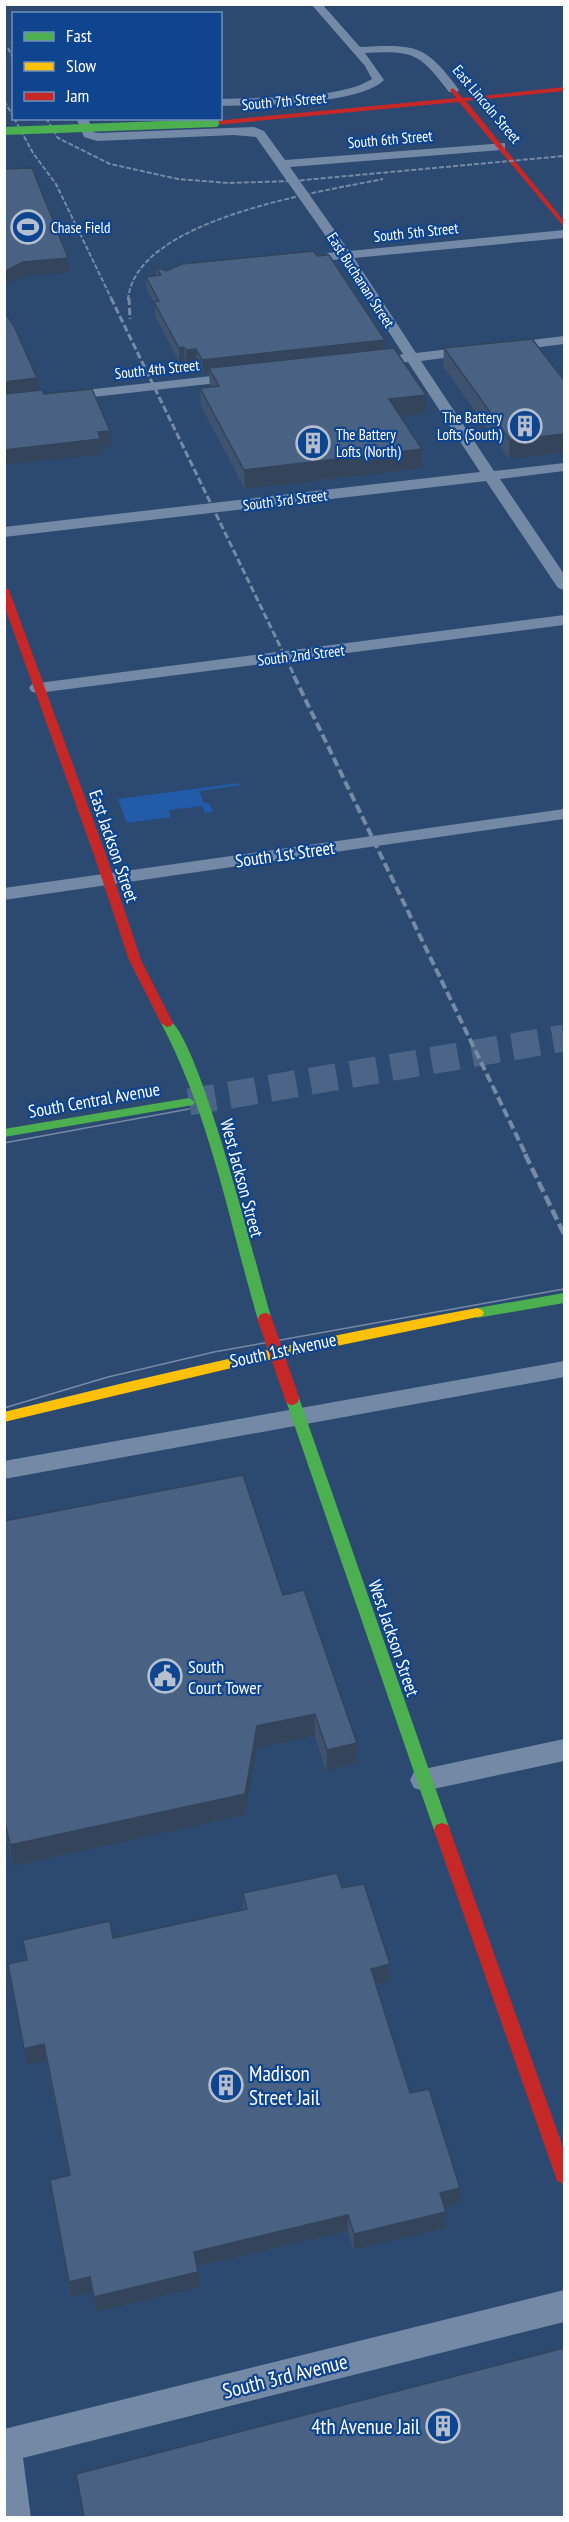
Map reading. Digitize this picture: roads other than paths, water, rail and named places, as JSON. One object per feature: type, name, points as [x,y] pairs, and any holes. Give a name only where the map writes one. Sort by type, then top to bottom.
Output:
[{"type":"main road","name":"South 7th Street","points":[[458,95],[564,76]]},
{"type":"main road","name":"South 7th Street","points":[[222,118],[458,95],[564,89]]},
{"type":"main road","name":"East Lincoln Street","points":[[458,95],[564,225]]},
{"type":"main road","points":[[4,123],[69,120]]},
{"type":"main road","name":"South 7th Street","points":[[4,131],[185,120]]},
{"type":"main road","name":"East Jackson Street","points":[[4,590],[141,976],[190,1066],[204,1107]]},
{"type":"main road","name":"South Central Avenue","points":[[4,1133],[189,1102]]},
{"type":"main road","name":"West Jackson Street","points":[[204,1107],[225,1171],[244,1256],[265,1320],[564,2175]]},
{"type":"main road","name":"South 1st Avenue","points":[[4,1417],[191,1370],[367,1332],[564,1298]]},
{"type":"street","points":[[222,104],[327,95],[368,87],[378,80],[377,75],[359,51],[316,4]]},
{"type":"street","name":"East Lincoln Street","points":[[359,51],[391,49],[419,54],[429,60],[458,95]]},
{"type":"street","name":"East Buchanan Street","points":[[83,120],[88,134],[97,137],[254,131],[260,134],[346,255],[411,357],[564,585]]},
{"type":"street","name":"South 6th Street","points":[[282,164],[501,146]]},
{"type":"street","name":"South 5th Street","points":[[316,258],[564,234]]},
{"type":"street","points":[[383,360],[564,340]]},
{"type":"street","name":"South 4th Street","points":[[4,403],[258,375]]},
{"type":"street","name":"South 3rd Street","points":[[4,532],[564,466]]},
{"type":"street","name":"South 2nd Street","points":[[38,688],[564,620]]},
{"type":"street","name":"South 1st Street","points":[[4,894],[564,814]]},
{"type":"street","points":[[4,1470],[296,1408],[564,1369]]},
{"type":"street","points":[[424,1780],[564,1750]]},
{"type":"street","name":"South 3rd Avenue","points":[[5,2446],[564,2306]]},
{"type":"street","points":[[5,2446],[14,2517]]},
{"type":"tunnel","points":[[189,1102],[564,1038]]},
{"type":"tram line","points":[[4,1143],[189,1109]]},
{"type":"tram line","points":[[4,1408],[108,1377],[214,1352],[564,1289]]},
{"type":"railway","points":[[8,48],[12,56]]},
{"type":"railway","points":[[4,101],[12,114]]},
{"type":"railway","points":[[15,120],[33,153],[56,184],[112,300]]},
{"type":"railway","points":[[47,120],[58,138],[110,164],[178,179],[228,183],[293,181],[564,156]]},
{"type":"railway","points":[[128,300],[138,272],[162,249],[195,230],[234,214],[276,202],[383,179]]},
{"type":"railway","points":[[111,298],[295,677]]},
{"type":"railway","points":[[129,298],[130,319]]},
{"type":"railway","points":[[294,676],[526,1155]]},
{"type":"railway","points":[[525,1154],[564,1234]]},
{"type":"place","name":"Chase Field","points":[[28,227]]},
{"type":"place","name":"The Battery Lofts (South)","points":[[525,426]]},
{"type":"place","name":"The Battery Lofts (North)","points":[[313,443]]},
{"type":"place","name":"South Court Tower","points":[[165,1676]]},
{"type":"place","name":"Madison Street Jail","points":[[226,2085]]},
{"type":"place","name":"4th Avenue Jail","points":[[443,2426]]}]
